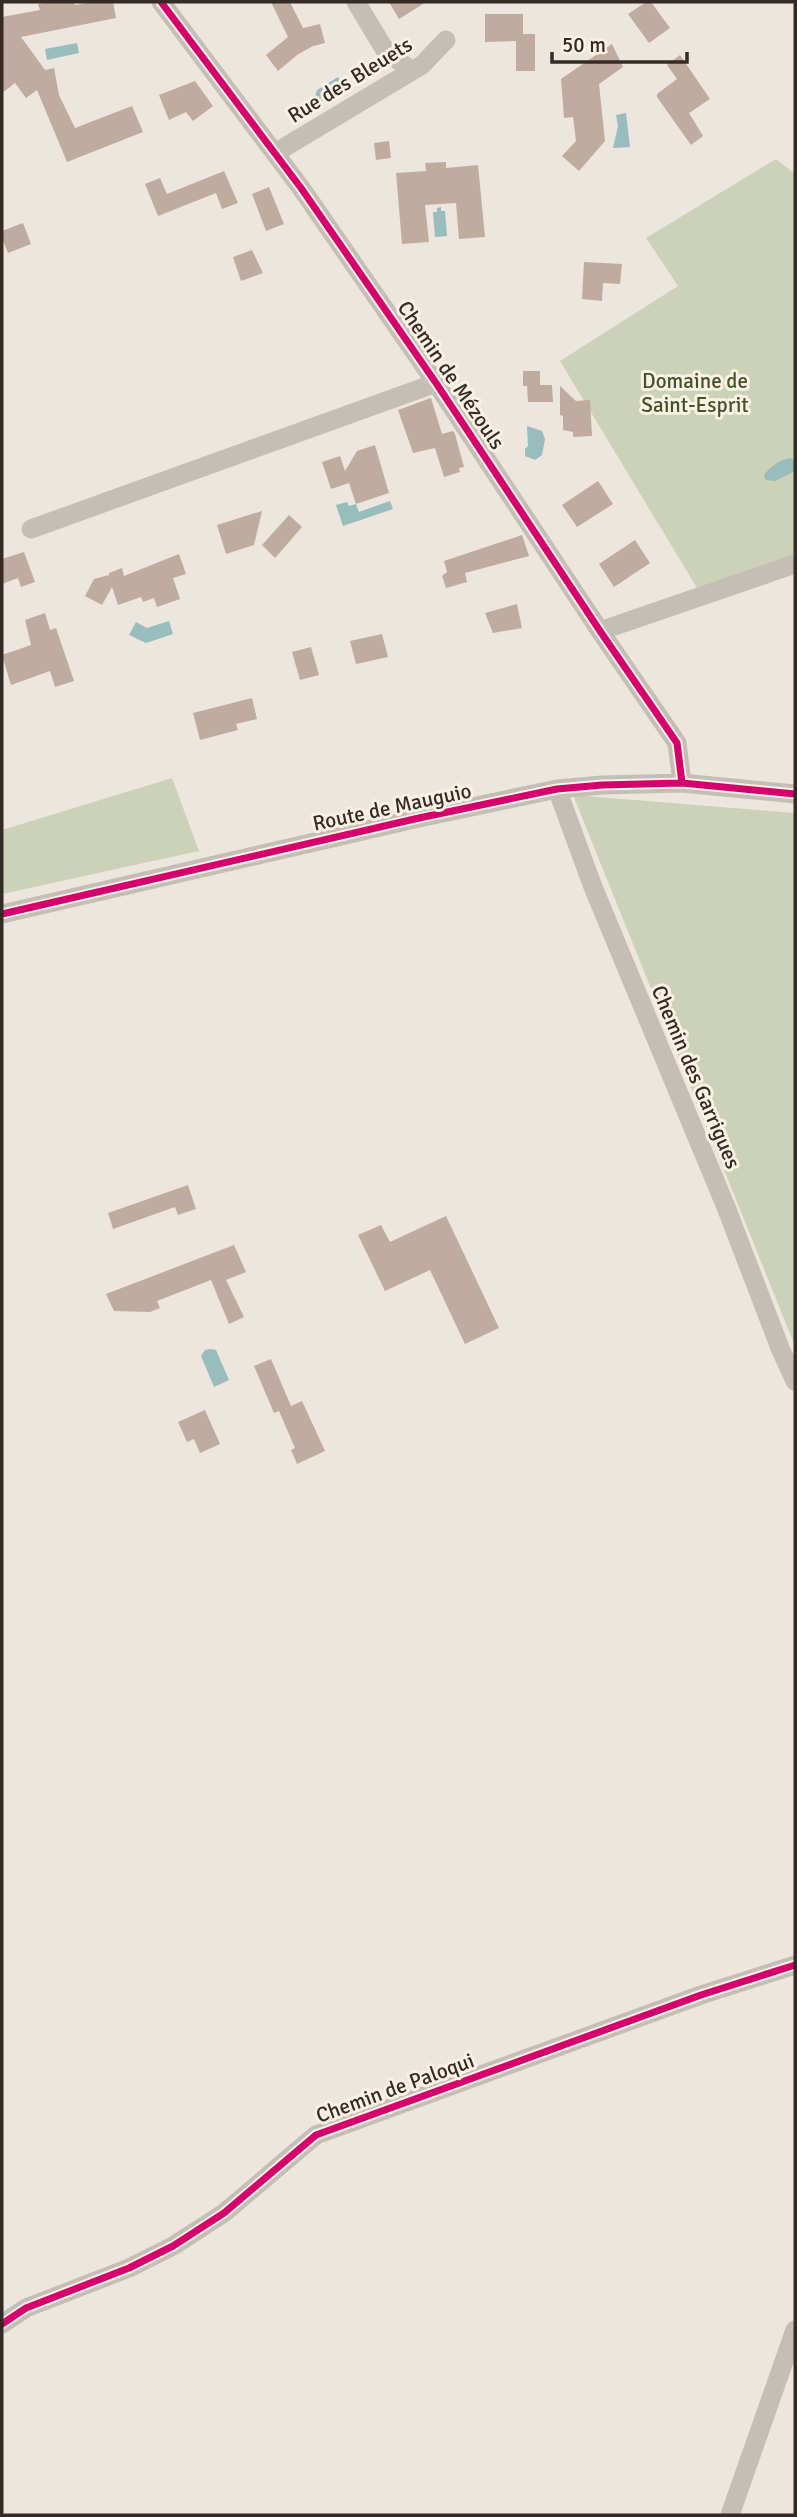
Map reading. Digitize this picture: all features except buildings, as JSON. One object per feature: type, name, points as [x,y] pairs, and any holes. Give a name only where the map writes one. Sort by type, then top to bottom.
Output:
[{"type":"street","name":"Chemin de Mézouls","points":[[160,2],[275,153],[436,383],[677,743],[682,783]]},
{"type":"street","points":[[356,2],[385,50],[412,71]]},
{"type":"street","name":"Rue des Bleuets","points":[[275,153],[422,65],[446,40]]},
{"type":"street","points":[[31,529],[436,383]]},
{"type":"street","points":[[600,631],[795,564]]},
{"type":"street","name":"Route de Mauguio","points":[[2,914],[557,789],[682,783],[795,794]]},
{"type":"street","name":"Chemin des Garrigues","points":[[557,789],[593,887],[795,1381]]},
{"type":"street","name":"Chemin de Paloqui","points":[[2,2324],[26,2308],[173,2246],[224,2213],[316,2135],[701,1995],[795,1965]]},
{"type":"street","points":[[730,2515],[795,2330]]},
{"type":"green space","name":"Domaine de Saint-Esprit","points":[[776,159],[795,174],[795,555],[697,588],[560,361],[678,286],[646,238]]},
{"type":"green space","points":[[172,778],[199,851],[2,894],[2,830]]},
{"type":"green space","points":[[573,795],[795,813],[795,1346]]},
{"type":"water","points":[[77,43],[79,53],[47,60],[45,49]]},
{"type":"water","points":[[338,77],[345,88],[324,101],[318,101],[315,97],[317,90]]},
{"type":"water","points":[[626,113],[630,147],[613,148],[618,126],[616,115]]},
{"type":"water","points":[[441,207],[441,211],[445,211],[447,236],[435,237],[433,212],[437,212],[437,208]]},
{"type":"water","points":[[527,426],[542,431],[545,439],[542,455],[535,460],[525,456],[528,446]]},
{"type":"water","points":[[790,458],[795,460],[795,471],[775,481],[766,480],[764,475],[769,469]]},
{"type":"water","points":[[390,501],[393,509],[343,526],[336,505],[347,502],[349,506],[356,504],[359,512]]},
{"type":"water","points":[[169,621],[173,634],[146,643],[129,635],[136,622],[147,628]]},
{"type":"water","points":[[205,1350],[216,1350],[229,1380],[214,1387],[201,1356]]},
{"type":"cycle path","points":[[161,2],[301,188],[436,383],[677,743],[682,783]]},
{"type":"cycle path","points":[[2,914],[557,789],[682,783],[795,794]]},
{"type":"cycle path","points":[[2,2324],[26,2308],[129,2268],[173,2246],[224,2213],[316,2135],[701,1995],[795,1965]]}]
